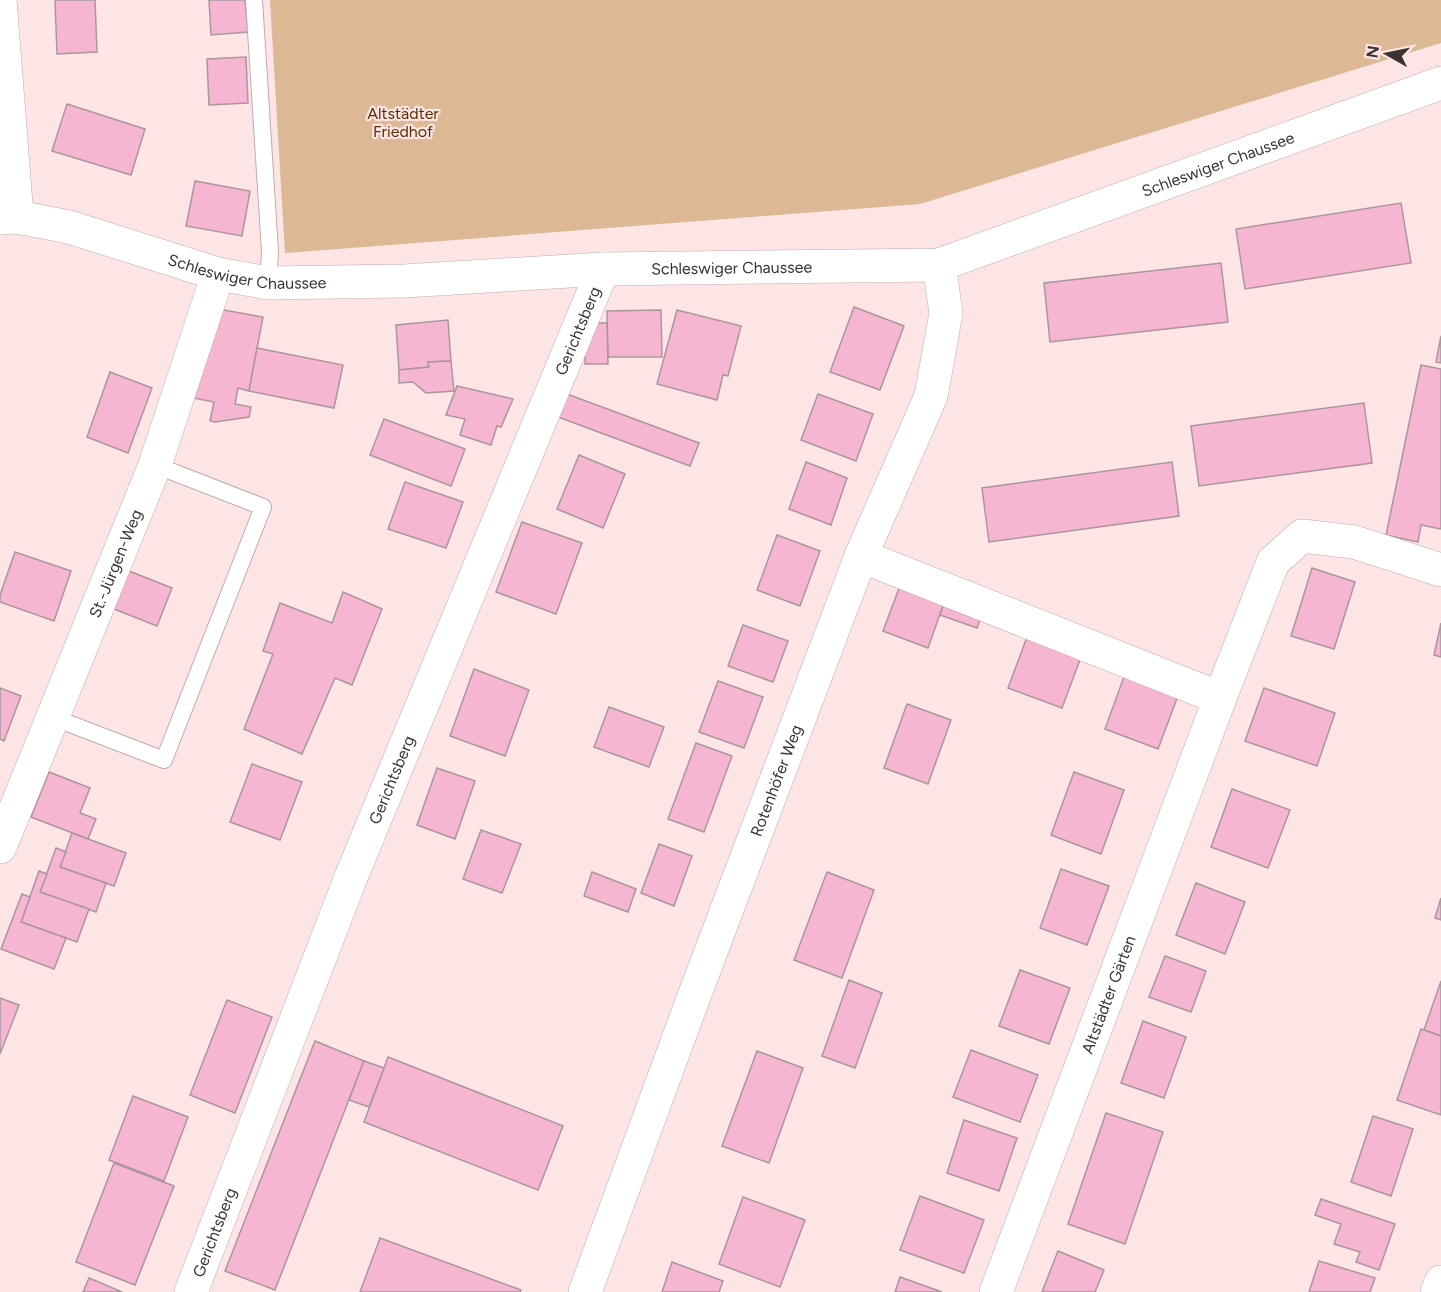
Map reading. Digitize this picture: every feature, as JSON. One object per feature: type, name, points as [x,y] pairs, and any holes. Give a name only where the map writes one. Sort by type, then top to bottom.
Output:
[{"type":"street","points":[[0,0],[9,218]]},
{"type":"street","name":"Schleswiger Chaussee","points":[[9,218],[69,227],[218,274],[268,282],[404,281],[603,269],[939,265],[1441,83]]},
{"type":"street","name":"Rotenhöfer Weg","points":[[585,1292],[861,556],[931,396],[946,314],[939,265]]},
{"type":"street","name":"Gerichtsberg","points":[[191,1292],[351,877],[603,269]]},
{"type":"street","name":"St.-Jürgen-Weg","points":[[0,847],[155,465],[218,274]]},
{"type":"street","name":"Altstädter Gärten","points":[[996,1292],[1273,562],[1302,536],[1354,542],[1441,570]]},
{"type":"street","points":[[861,556],[1220,698]]},
{"type":"street","points":[[1437,1292],[1441,1282]]},
{"type":"lane","points":[[254,0],[270,252],[268,282]]},
{"type":"lane","points":[[52,717],[164,760],[263,507],[155,465]]},
{"type":"green space","name":"Altstädter Friedhof","points":[[270,0],[1441,0],[1441,43],[920,204],[285,253]]},
{"type":"building","points":[[55,0],[95,0],[97,52],[57,54]]},
{"type":"building","points":[[209,0],[245,0],[248,32],[211,35]]},
{"type":"building","points":[[246,57],[248,103],[209,105],[207,59]]},
{"type":"building","points":[[67,104],[145,129],[131,175],[52,151]]},
{"type":"building","points":[[195,181],[250,191],[242,236],[186,226]]},
{"type":"building","points":[[1401,203],[1411,263],[1245,289],[1236,229]]},
{"type":"building","points":[[1221,263],[1228,322],[1050,342],[1044,283]]},
{"type":"building","points":[[854,307],[904,326],[880,390],[830,372]]},
{"type":"building","points":[[218,309],[263,317],[249,391],[238,388],[235,404],[251,407],[249,417],[215,422],[210,421],[214,402],[188,397]]},
{"type":"building","points":[[661,310],[662,357],[608,357],[607,311]]},
{"type":"building","points":[[677,310],[741,326],[728,376],[723,375],[717,400],[657,384]]},
{"type":"building","points":[[448,320],[451,361],[428,362],[429,367],[399,370],[396,325]]},
{"type":"building","points":[[585,323],[607,323],[608,364],[585,364]]},
{"type":"building","points":[[1441,336],[1441,363],[1436,362]]},
{"type":"building","points":[[257,348],[343,365],[334,408],[249,391]]},
{"type":"building","points":[[451,361],[454,391],[426,393],[413,382],[399,383],[399,370],[429,367],[428,362]]},
{"type":"building","points":[[1421,365],[1441,369],[1441,529],[1421,525],[1418,542],[1386,535]]},
{"type":"building","points":[[110,372],[152,388],[128,453],[87,437]]},
{"type":"building","points":[[457,386],[513,399],[501,427],[497,426],[491,445],[460,435],[465,419],[446,415]]},
{"type":"building","points":[[567,394],[699,443],[690,466],[558,417]]},
{"type":"building","points":[[818,394],[873,414],[856,461],[801,440]]},
{"type":"building","points":[[1364,403],[1372,463],[1199,486],[1191,426]]},
{"type":"building","points":[[384,419],[465,449],[451,486],[370,455]]},
{"type":"building","points":[[579,455],[625,474],[603,528],[557,509]]},
{"type":"building","points":[[806,462],[847,478],[831,525],[789,509]]},
{"type":"building","points":[[1172,462],[1179,516],[989,542],[982,488]]},
{"type":"building","points":[[405,482],[463,502],[446,548],[388,529]]},
{"type":"building","points":[[522,522],[582,543],[556,614],[496,592]]},
{"type":"building","points":[[777,535],[820,551],[800,606],[757,590]]},
{"type":"building","points":[[15,552],[71,571],[54,621],[0,602],[0,595]]},
{"type":"building","points":[[1312,568],[1355,582],[1334,649],[1291,636]]},
{"type":"building","points":[[129,571],[172,588],[157,626],[114,609]]},
{"type":"building","points":[[901,583],[945,600],[928,648],[883,631]]},
{"type":"building","points":[[343,592],[382,609],[352,685],[335,678],[302,754],[244,729],[273,654],[263,651],[280,603],[332,623]]},
{"type":"building","points":[[945,600],[982,614],[977,628],[940,615]]},
{"type":"building","points":[[1441,623],[1441,657],[1434,655]]},
{"type":"building","points":[[743,625],[788,641],[773,682],[728,666]]},
{"type":"building","points":[[1027,637],[1081,657],[1062,708],[1008,688]]},
{"type":"building","points":[[474,669],[529,690],[505,756],[450,736]]},
{"type":"building","points":[[1125,674],[1179,693],[1158,749],[1105,729]]},
{"type":"building","points":[[718,681],[763,697],[744,748],[699,732]]},
{"type":"building","points":[[0,688],[21,696],[4,741],[0,739]]},
{"type":"building","points":[[1264,688],[1335,713],[1317,766],[1245,741]]},
{"type":"building","points":[[907,704],[951,720],[928,784],[884,768]]},
{"type":"building","points":[[609,707],[664,727],[649,767],[594,747]]},
{"type":"building","points":[[696,743],[732,756],[704,832],[668,819]]},
{"type":"building","points":[[252,764],[302,782],[280,840],[230,822]]},
{"type":"building","points":[[437,768],[475,781],[455,839],[417,825]]},
{"type":"building","points":[[49,772],[90,788],[80,813],[96,819],[88,839],[31,817]]},
{"type":"building","points":[[1074,772],[1124,790],[1101,854],[1051,835]]},
{"type":"building","points":[[1232,789],[1290,810],[1268,868],[1211,847]]},
{"type":"building","points":[[481,830],[521,844],[502,893],[463,879]]},
{"type":"building","points":[[72,833],[126,853],[114,886],[60,867]]},
{"type":"building","points":[[659,844],[692,856],[674,906],[641,893]]},
{"type":"building","points":[[56,848],[66,852],[60,867],[106,883],[96,912],[40,892]]},
{"type":"building","points":[[1061,869],[1109,886],[1087,945],[1040,928]]},
{"type":"building","points":[[39,871],[47,874],[40,892],[89,909],[77,942],[21,922]]},
{"type":"building","points":[[592,872],[636,889],[628,912],[584,896]]},
{"type":"building","points":[[827,872],[874,890],[842,978],[794,960]]},
{"type":"building","points":[[1196,883],[1245,902],[1225,954],[1176,935]]},
{"type":"building","points":[[22,894],[30,897],[21,922],[66,938],[54,969],[1,949]]},
{"type":"building","points":[[1441,898],[1441,920],[1435,918]]},
{"type":"building","points":[[1165,956],[1206,971],[1191,1012],[1149,997]]},
{"type":"building","points":[[1020,970],[1070,988],[1049,1044],[999,1026]]},
{"type":"building","points":[[849,980],[882,993],[855,1068],[822,1056]]},
{"type":"building","points":[[1441,981],[1441,1036],[1424,1030]]},
{"type":"building","points":[[0,998],[19,1005],[0,1054]]},
{"type":"building","points":[[227,1000],[272,1017],[235,1113],[190,1095]]},
{"type":"building","points":[[1143,1021],[1186,1037],[1164,1098],[1121,1083]]},
{"type":"building","points":[[1421,1029],[1441,1036],[1441,1115],[1397,1100]]},
{"type":"building","points":[[315,1041],[364,1061],[275,1290],[225,1271]]},
{"type":"building","points":[[971,1050],[1038,1075],[1020,1122],[953,1097]]},
{"type":"building","points":[[757,1051],[803,1068],[769,1163],[722,1146]]},
{"type":"building","points":[[388,1057],[563,1126],[538,1190],[364,1122]]},
{"type":"building","points":[[364,1061],[384,1068],[369,1107],[349,1100]]},
{"type":"building","points":[[133,1096],[188,1117],[164,1181],[109,1160]]},
{"type":"building","points":[[1106,1113],[1163,1132],[1125,1244],[1068,1224]]},
{"type":"building","points":[[1373,1116],[1413,1129],[1391,1196],[1351,1182]]},
{"type":"building","points":[[964,1120],[1017,1138],[999,1191],[947,1173]]},
{"type":"building","points":[[114,1163],[174,1186],[135,1285],[76,1262]]},
{"type":"building","points":[[920,1196],[984,1220],[964,1273],[900,1250]]},
{"type":"building","points":[[743,1197],[805,1220],[780,1287],[719,1264]]},
{"type":"building","points":[[1321,1199],[1395,1224],[1379,1270],[1356,1262],[1360,1252],[1334,1244],[1341,1224],[1315,1215]]},
{"type":"building","points":[[380,1238],[521,1290],[520,1292],[360,1292]]},
{"type":"building","points":[[1058,1251],[1104,1270],[1095,1292],[1042,1292]]},
{"type":"building","points":[[1319,1261],[1375,1278],[1370,1292],[1309,1292]]},
{"type":"building","points":[[672,1262],[723,1281],[719,1292],[662,1292]]},
{"type":"building","points":[[900,1277],[942,1292],[895,1292]]},
{"type":"building","points":[[89,1278],[122,1292],[83,1292]]}]
